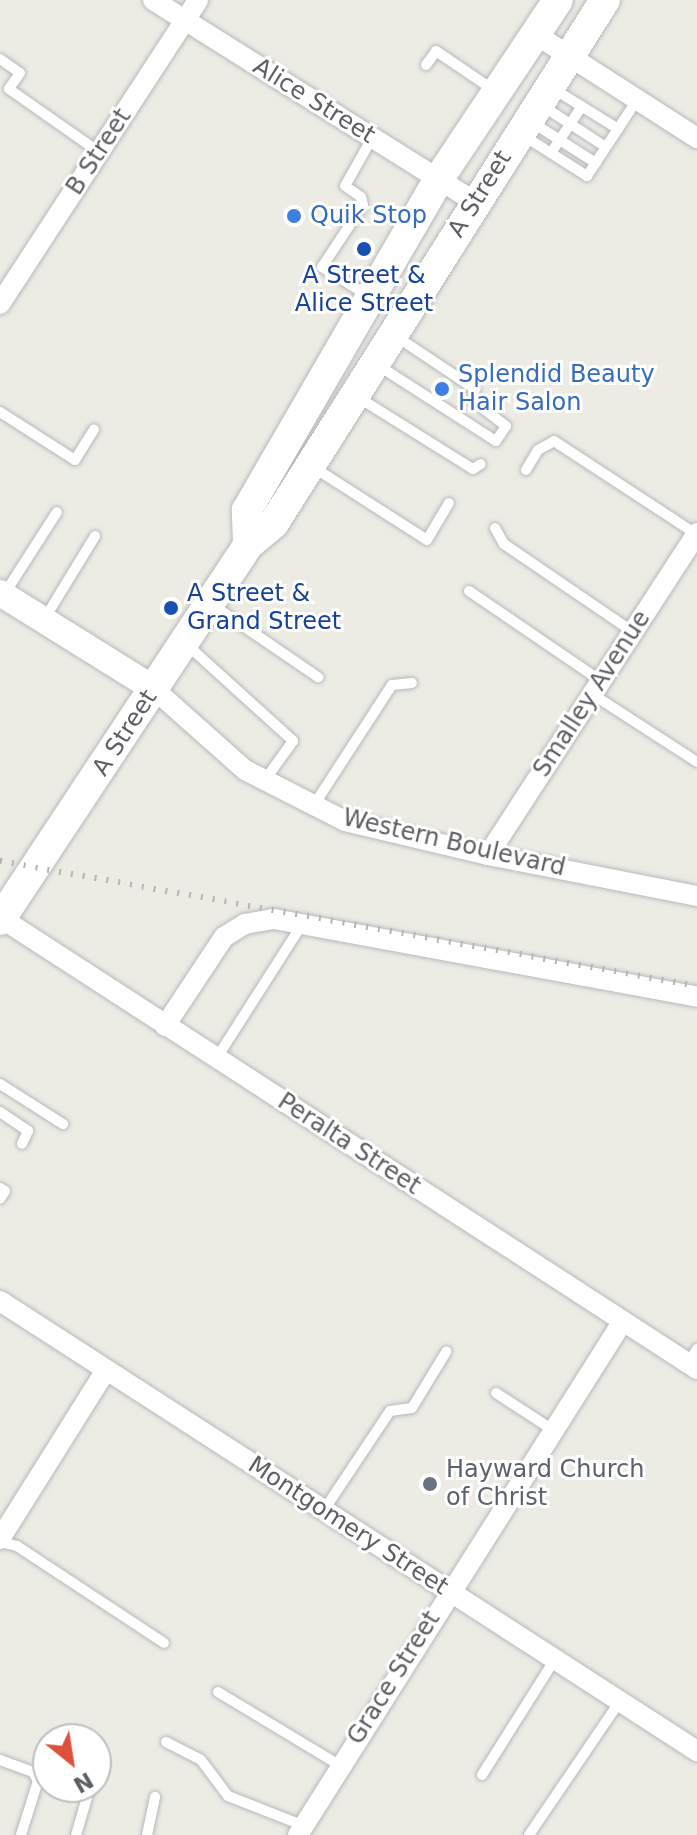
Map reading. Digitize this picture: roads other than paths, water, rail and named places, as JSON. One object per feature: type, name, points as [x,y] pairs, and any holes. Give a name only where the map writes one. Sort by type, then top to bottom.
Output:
[{"type":"main road","name":"A Street","points":[[248,545],[247,510],[438,180],[558,0]]},
{"type":"main road","name":"A Street","points":[[1,919],[248,545],[274,523],[474,201],[605,0]]},
{"type":"street","name":"Alice Street","points":[[153,0],[474,201]]},
{"type":"street","name":"B Street","points":[[0,304],[198,0]]},
{"type":"street","points":[[535,34],[697,138]]},
{"type":"street","name":"Smalley Avenue","points":[[488,855],[697,534]]},
{"type":"street","points":[[2,594],[154,689]]},
{"type":"street","name":"Western Boulevard","points":[[154,689],[245,770],[345,821],[488,855],[697,896]]},
{"type":"street","name":"Peralta Street","points":[[1,919],[623,1321],[694,1360]]},
{"type":"street","points":[[165,1026],[224,937],[245,924],[305,921],[697,997]]},
{"type":"street","name":"Montgomery Street","points":[[0,1301],[697,1751]]},
{"type":"street","name":"Grace Street","points":[[300,1830],[449,1590],[623,1321]]},
{"type":"street","points":[[0,1541],[106,1370]]},
{"type":"lane","points":[[426,65],[436,51],[496,92]]},
{"type":"lane","points":[[0,59],[20,73],[9,89],[99,152]]},
{"type":"lane","points":[[534,110],[551,153],[587,176],[637,100]]},
{"type":"lane","points":[[534,110],[582,106],[618,129]]},
{"type":"lane","points":[[551,153],[582,106]]},
{"type":"lane","points":[[534,110],[570,124],[606,147]]},
{"type":"lane","points":[[534,110],[559,140],[596,163]]},
{"type":"lane","points":[[370,296],[322,267],[363,205],[361,197],[345,186],[372,138]]},
{"type":"lane","points":[[374,362],[496,441],[506,426],[472,400],[475,389],[392,334]]},
{"type":"lane","points":[[355,395],[473,469],[481,464]]},
{"type":"lane","points":[[0,412],[75,460],[94,429]]},
{"type":"lane","points":[[526,470],[538,450],[554,441],[697,534]]},
{"type":"lane","points":[[311,465],[427,540],[449,503]]},
{"type":"lane","points":[[2,594],[57,512]]},
{"type":"lane","points":[[495,528],[504,544],[633,632]]},
{"type":"lane","points":[[44,620],[95,536]]},
{"type":"lane","points":[[469,591],[697,762]]},
{"type":"lane","points":[[210,603],[318,677]]},
{"type":"lane","points":[[184,642],[293,741],[265,780]]},
{"type":"lane","points":[[314,805],[392,685],[412,683]]},
{"type":"lane","points":[[216,1059],[305,921]]},
{"type":"lane","points":[[0,1084],[63,1124]]},
{"type":"lane","points":[[0,1112],[28,1131],[22,1144]]},
{"type":"lane","points":[[0,1188],[5,1191],[0,1199]]},
{"type":"lane","points":[[324,1510],[390,1411],[412,1408],[446,1352]]},
{"type":"lane","points":[[496,1393],[553,1430]]},
{"type":"lane","points":[[0,1541],[17,1546],[164,1643]]},
{"type":"lane","points":[[482,1775],[555,1659]]},
{"type":"lane","points":[[218,1692],[339,1765]]},
{"type":"lane","points":[[529,1835],[620,1701]]},
{"type":"lane","points":[[166,1742],[201,1760],[228,1796],[300,1830]]},
{"type":"lane","points":[[0,1760],[33,1772],[38,1781],[21,1835]]},
{"type":"lane","points":[[147,1835],[155,1797]]},
{"type":"lane","points":[[76,1835],[85,1803]]},
{"type":"railway","points":[[0,861],[697,986]]},
{"type":"place","name":"Quik Stop","points":[[294,216]]},
{"type":"place","name":"A Street & Alice Street","points":[[364,249]]},
{"type":"place","name":"Splendid Beauty Hair Salon","points":[[442,389]]},
{"type":"place","name":"A Street & Grand Street","points":[[171,608]]},
{"type":"place","name":"Hayward Church of Christ","points":[[430,1484]]}]
